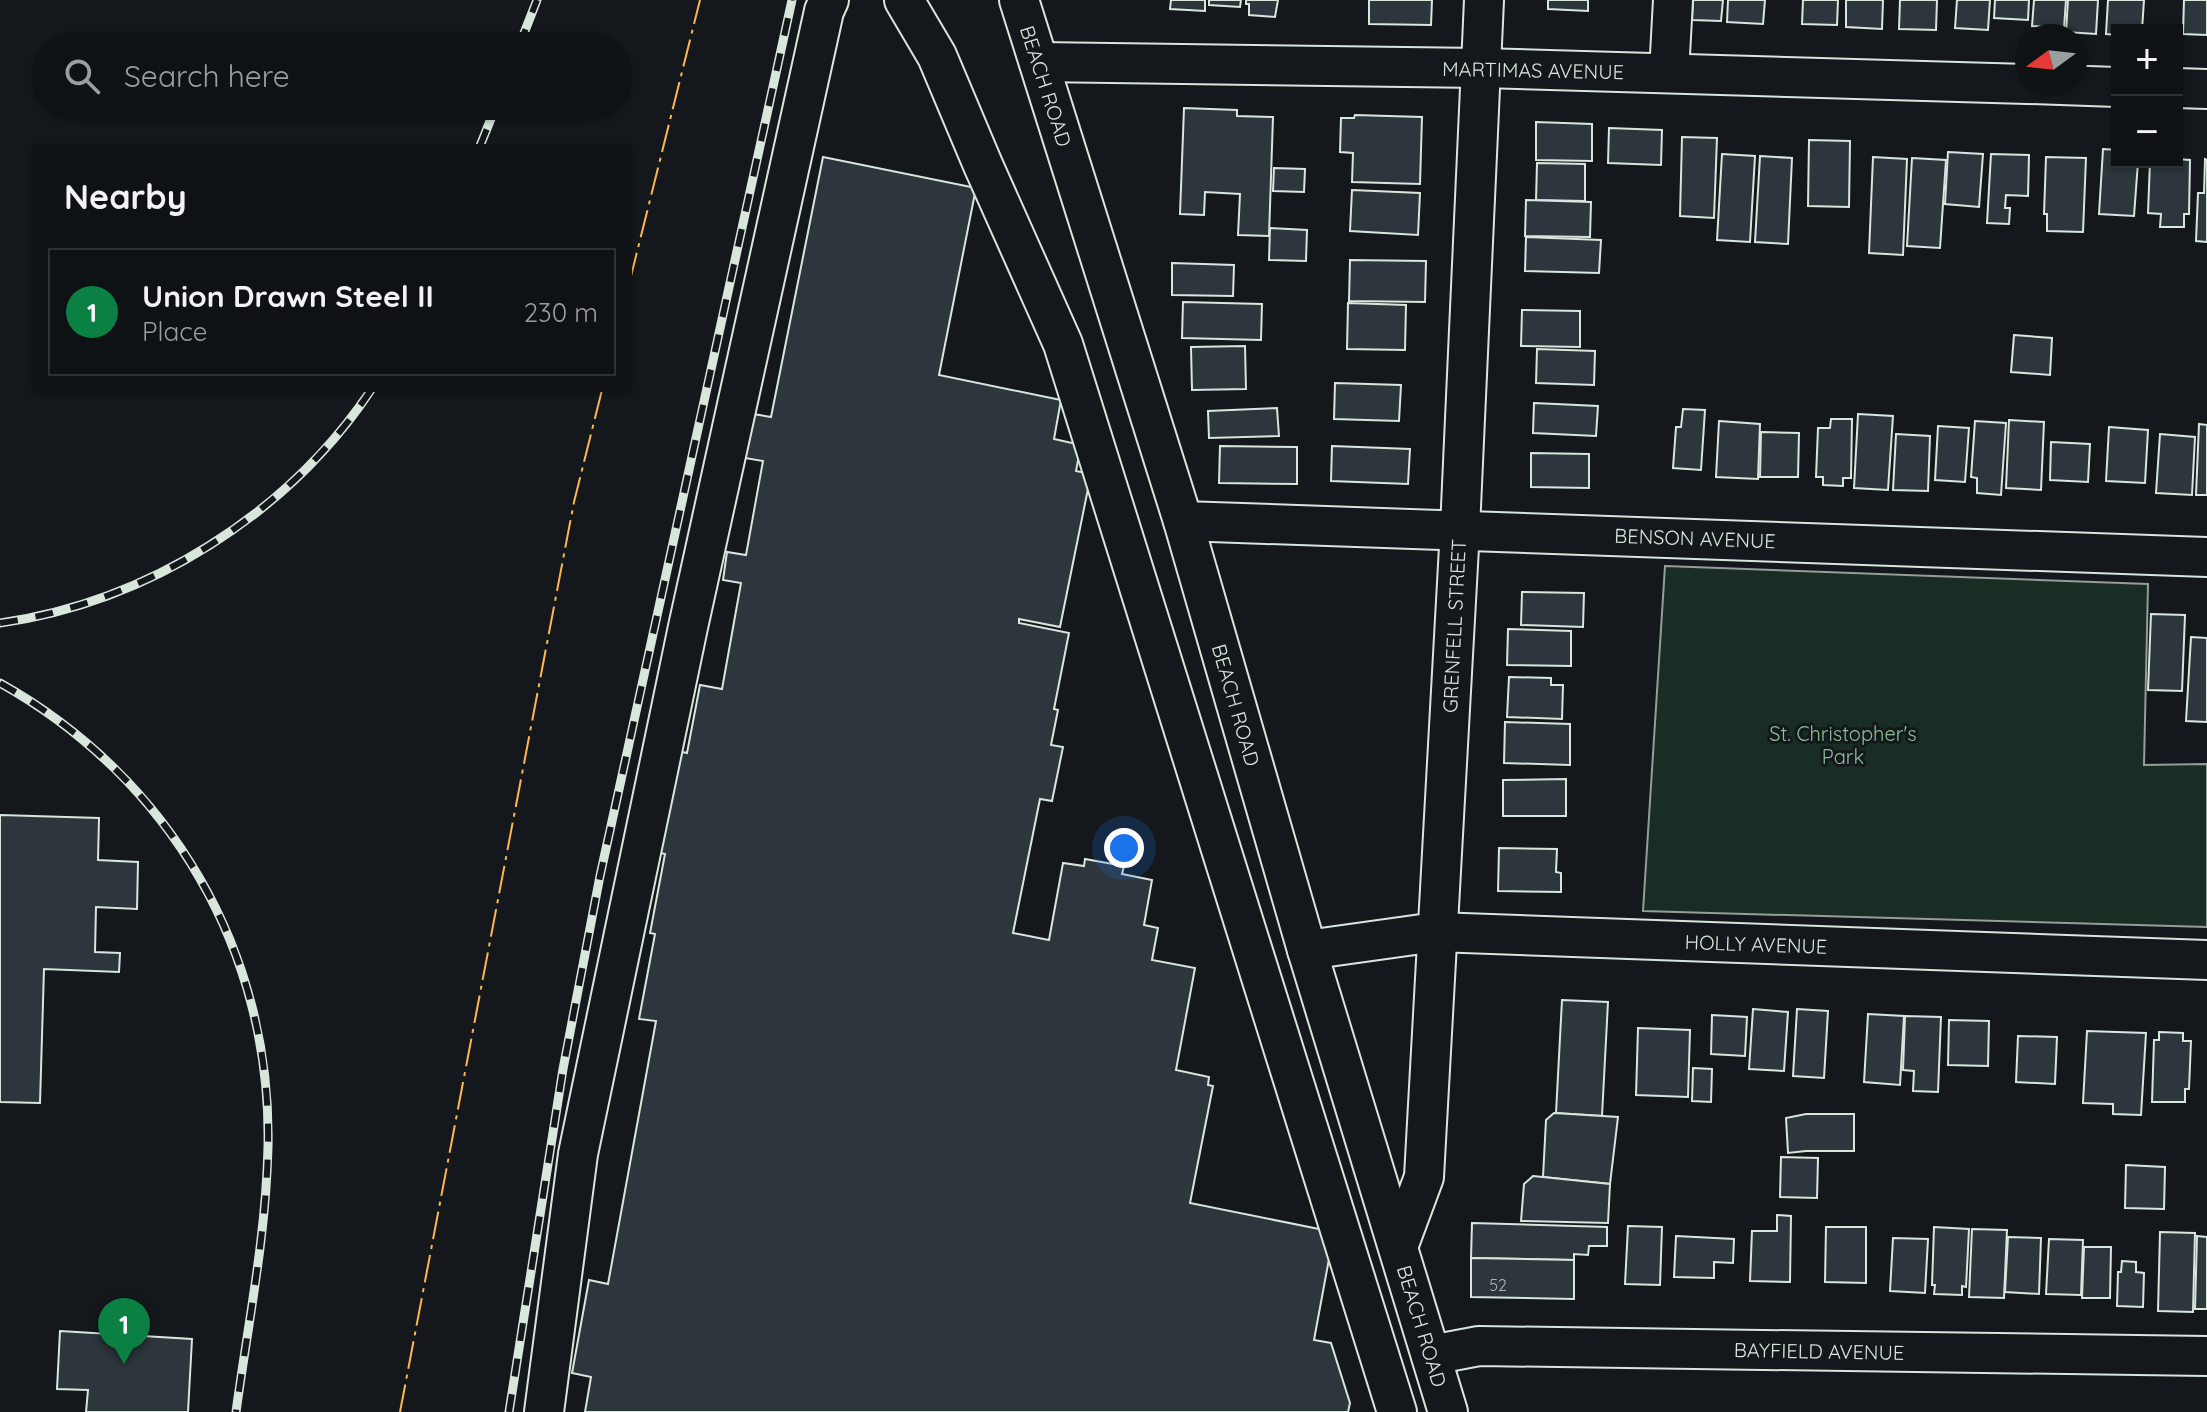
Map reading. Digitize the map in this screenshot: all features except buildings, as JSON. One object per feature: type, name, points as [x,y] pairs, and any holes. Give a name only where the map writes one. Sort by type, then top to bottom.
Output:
[{"type":"street","points":[[544,1412],[578,1154],[688,627],[824,11],[829,0]]},
{"type":"street","points":[[904,0],[937,56],[1063,344],[1397,1412]]},
{"type":"street","name":"BEACH ROAD","points":[[1019,0],[1183,521],[1307,950],[1448,1412]]},
{"type":"street","name":"GRENFELL STREET","points":[[1398,1247],[1424,1177],[1460,529],[1484,0]]},
{"type":"street","points":[[1669,73],[1673,0]]},
{"type":"street","name":"MARTIMAS AVENUE","points":[[1039,62],[1481,68],[2015,84]]},
{"type":"street","name":"MARTIMAS AVENUE","points":[[2087,86],[2111,87]]},
{"type":"street","points":[[2183,88],[2207,89]]},
{"type":"street","name":"BENSON AVENUE","points":[[1183,521],[2207,557]]},
{"type":"street","name":"HOLLY AVENUE","points":[[1307,950],[1436,932],[2207,960]]},
{"type":"street","name":"BAYFIELD AVENUE","points":[[1431,1355],[1479,1346],[2207,1356]]},
{"type":"green space","name":"St. Christopher's Park","points":[[1665,566],[2148,584],[2144,765],[2207,764],[2207,927],[1643,911]]},
{"type":"railway","points":[[524,32],[537,0]]},
{"type":"railway","points":[[509,1412],[563,1069],[600,876],[792,0]]},
{"type":"railway","points":[[481,144],[490,120]]},
{"type":"railway","points":[[0,623],[55,612],[109,595],[161,573],[210,545],[256,513],[299,476],[337,435],[369,392]]},
{"type":"railway","points":[[0,683],[60,722],[114,768],[161,820],[199,878],[230,940],[252,1006],[265,1075],[267,1180],[236,1412]]},
{"type":"power","points":[[632,272],[700,0]]},
{"type":"power","points":[[400,1412],[574,502],[602,392]]},
{"type":"place","name":"Union Drawn Steel II","points":[[124,1364]]}]
